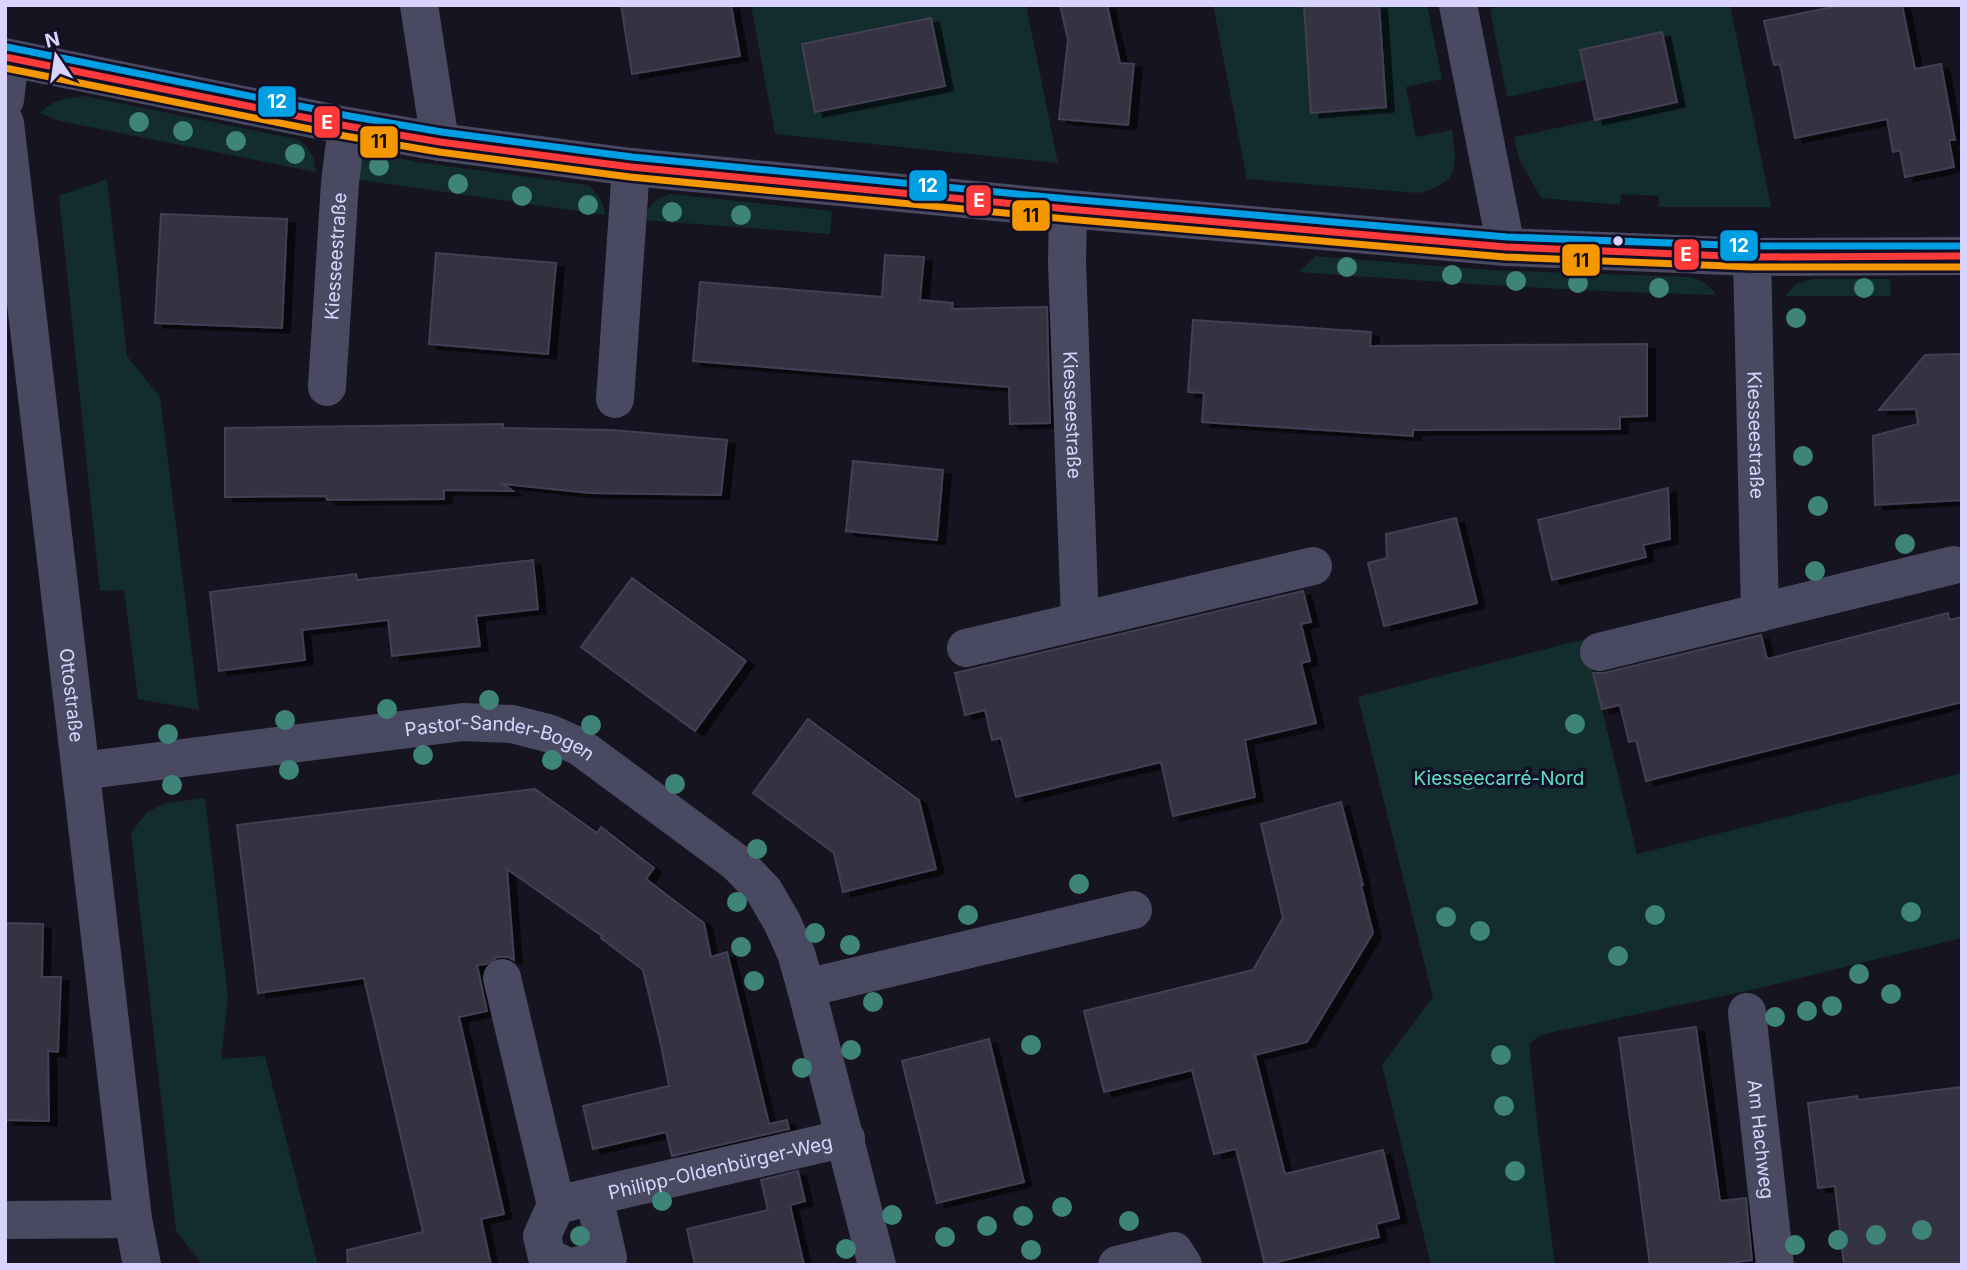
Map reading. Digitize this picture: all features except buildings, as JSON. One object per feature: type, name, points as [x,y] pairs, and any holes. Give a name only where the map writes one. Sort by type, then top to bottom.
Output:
[{"type":"street","points":[[419,5],[440,142]]},
{"type":"street","points":[[1458,5],[1506,247]]},
{"type":"street","points":[[5,100],[8,58],[347,126],[440,142],[631,167],[1506,247],[1752,257],[1962,256]]},
{"type":"street","name":"Ottostraße","points":[[5,123],[133,1219],[142,1265]]},
{"type":"street","name":"Kiesseestraße","points":[[327,387],[340,183],[347,126]]},
{"type":"street","points":[[615,399],[631,167]]},
{"type":"street","name":"Kiesseestraße","points":[[1068,209],[1067,263],[1080,621]]},
{"type":"street","name":"Kiesseestraße","points":[[1752,257],[1760,613]]},
{"type":"street","points":[[1599,652],[1954,565]]},
{"type":"street","points":[[966,648],[1312,566]]},
{"type":"street","name":"Pastor-Sander-Bogen","points":[[81,771],[463,722],[512,724],[551,734],[580,747],[737,863],[764,891],[782,922],[796,953],[806,988],[877,1265]]},
{"type":"street","points":[[806,988],[1133,910]]},
{"type":"street","points":[[502,978],[556,1205],[542,1236],[547,1257],[564,1265]]},
{"type":"street","name":"Am Hachweg","points":[[1747,1012],[1775,1265]]},
{"type":"street","name":"Philipp-Oldenbürger-Weg","points":[[556,1205],[846,1138]]},
{"type":"street","name":"Philipp-Oldenbürger-Weg","points":[[580,1265],[608,1258],[594,1197]]},
{"type":"street","points":[[5,1220],[133,1219]]},
{"type":"street","points":[[1117,1265],[1174,1251],[1183,1265]]},
{"type":"green space","points":[[751,5],[1026,5],[1058,163],[775,134]]},
{"type":"green space","points":[[1213,5],[1427,5],[1442,79],[1406,87],[1416,137],[1452,130],[1455,163],[1449,179],[1432,189],[1418,193],[1247,179]]},
{"type":"green space","points":[[1510,5],[1730,5],[1771,207],[1659,207],[1659,196],[1621,194],[1620,205],[1541,198],[1519,159],[1514,137],[1594,120],[1586,80],[1507,97],[1490,9]]},
{"type":"green space","points":[[84,96],[297,139],[311,153],[316,172],[59,121],[40,113],[55,102]]},
{"type":"green space","points":[[376,154],[588,185],[600,198],[605,215],[354,179],[361,163]]},
{"type":"green space","points":[[107,179],[127,356],[160,397],[199,710],[138,699],[124,590],[100,591],[59,196]]},
{"type":"green space","points":[[670,194],[832,211],[830,234],[642,220],[653,203]]},
{"type":"green space","points":[[1315,256],[1490,270],[1688,277],[1704,283],[1716,295],[1560,289],[1299,272]]},
{"type":"green space","points":[[1812,279],[1890,279],[1891,296],[1785,296],[1795,285]]},
{"type":"green space","name":"Kiesseecarré-Nord","points":[[1585,639],[1637,854],[1962,773],[1962,938],[1760,988],[1540,1035],[1529,1044],[1555,1265],[1431,1265],[1382,1065],[1433,997],[1358,697]]},
{"type":"green space","points":[[205,798],[228,997],[221,1059],[265,1056],[318,1265],[203,1265],[176,1231],[131,833],[147,812],[166,803]]},
{"type":"transit line","name":"12","points":[[7,47],[349,116],[442,132],[632,157],[1507,237],[1752,246],[1962,246]]},
{"type":"transit line","name":"E","points":[[5,57],[347,126],[440,142],[631,167],[1506,247],[1752,257],[1962,256]]},
{"type":"transit line","name":"11","points":[[5,68],[345,136],[439,152],[630,177],[1505,257],[1752,267],[1962,267]]}]
